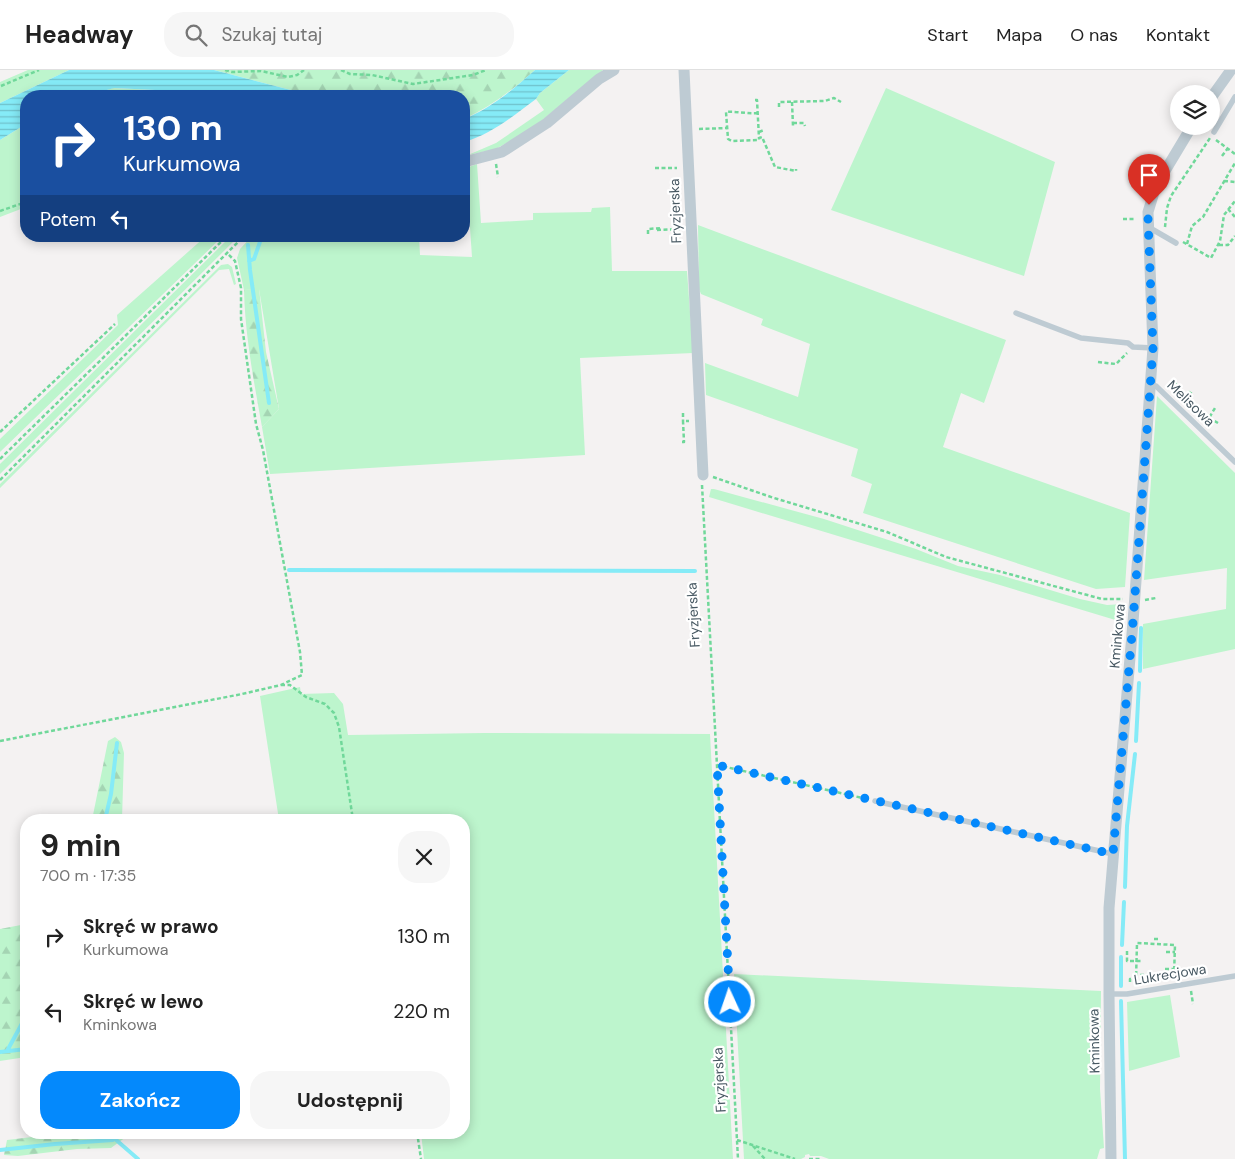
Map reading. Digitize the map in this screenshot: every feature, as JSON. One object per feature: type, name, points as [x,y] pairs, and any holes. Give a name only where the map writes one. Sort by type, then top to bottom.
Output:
[{"type":"street","points":[[470,160],[502,152],[547,122],[599,79],[614,70]]},
{"type":"street","name":"Fryzjerska","points":[[684,70],[703,475]]},
{"type":"street","points":[[1220,85],[1231,70]]},
{"type":"street","name":"Kminkowa","points":[[1112,1159],[1109,908],[1153,352],[1148,212],[1153,193],[1187,135]]},
{"type":"lane","points":[[1220,122],[1235,97]]},
{"type":"lane","points":[[1148,228],[1178,241]]},
{"type":"lane","points":[[1016,313],[1081,338],[1128,343],[1133,347],[1153,352]]},
{"type":"lane","name":"Melisowa","points":[[1150,385],[1156,386],[1235,462]]},
{"type":"lane","points":[[875,801],[1113,854]]},
{"type":"lane","name":"Lukrecjowa","points":[[1109,994],[1128,994],[1235,976]]},
{"type":"path","points":[[1,86],[39,70]]},
{"type":"path","points":[[224,70],[232,72],[261,71],[288,76],[297,75],[304,70]]},
{"type":"path","points":[[341,70],[350,74],[372,75],[413,84],[473,75],[486,70]]},
{"type":"path","points":[[779,107],[779,102],[825,101],[834,98],[841,102]]},
{"type":"path","points":[[755,100],[758,100],[760,138],[762,137],[775,167],[791,172],[796,171],[796,169]]},
{"type":"path","points":[[792,102],[793,125],[804,122],[805,126]]},
{"type":"path","points":[[758,113],[726,112],[727,128],[729,141],[759,140],[760,138]]},
{"type":"path","points":[[687,130],[727,128]]},
{"type":"path","points":[[759,132],[764,130]]},
{"type":"path","points":[[1164,231],[1167,208],[1172,196],[1211,136],[1235,154]]},
{"type":"path","points":[[1222,156],[1228,148]]},
{"type":"path","points":[[1187,244],[1192,226],[1203,217],[1235,163]]},
{"type":"path","points":[[655,168],[689,168]]},
{"type":"path","points":[[1130,177],[1153,193]]},
{"type":"path","points":[[1224,181],[1235,182]]},
{"type":"path","points":[[1178,241],[1212,258],[1218,245],[1222,219],[1235,201]]},
{"type":"path","points":[[0,211],[20,204]]},
{"type":"path","points":[[1228,209],[1235,218]]},
{"type":"path","points":[[648,234],[648,228],[673,229]]},
{"type":"path","points":[[657,230],[691,228]]},
{"type":"path","points":[[1218,245],[1228,245],[1235,236]]},
{"type":"path","points":[[0,459],[220,242]]},
{"type":"path","points":[[0,480],[238,242]]},
{"type":"path","points":[[227,253],[235,261],[241,288],[241,319],[256,424],[263,450],[300,652],[302,674],[281,685]]},
{"type":"path","points":[[0,432],[115,324]]},
{"type":"path","points":[[1098,362],[1116,364],[1127,353],[1153,352]]},
{"type":"path","points":[[1173,382],[1180,387],[1181,395],[1187,396],[1189,392],[1192,394]]},
{"type":"path","points":[[1213,412],[1215,408]]},
{"type":"path","points":[[682,442],[684,442],[683,412]]},
{"type":"path","points":[[1209,418],[1218,423]]},
{"type":"path","points":[[683,422],[700,420]]},
{"type":"path","points":[[703,475],[718,478],[774,498],[887,532],[946,556],[1102,599],[1135,598]]},
{"type":"path","name":"Fryzjerska","points":[[703,475],[702,493],[738,1159]]},
{"type":"path","points":[[0,741],[281,685],[290,685],[306,697],[325,704],[334,713],[339,727],[352,814]]},
{"type":"path","points":[[717,765],[875,801]]},
{"type":"path","points":[[1130,982],[1130,979],[1136,979],[1136,975],[1136,961],[1137,943],[1156,940],[1156,945],[1175,945],[1174,975],[1136,975]]},
{"type":"path","points":[[1127,951],[1127,961],[1141,961]]},
{"type":"path","points":[[1166,952],[1175,952]]},
{"type":"path","points":[[1166,969],[1175,970]]},
{"type":"path","points":[[1190,984],[1193,1004]]},
{"type":"path","points":[[418,1139],[421,1159]]},
{"type":"path","points":[[737,1140],[795,1159]]},
{"type":"path","points":[[751,1144],[765,1159]]},
{"type":"path","points":[[809,1159],[821,1159]]},
{"type":"green space","points":[[28,70],[69,70],[27,90],[20,90],[20,93],[0,103],[0,82]]},
{"type":"green space","points":[[214,70],[535,70],[501,97],[470,116],[470,90],[291,90]]},
{"type":"green space","points":[[569,70],[603,70],[534,127],[496,149],[470,155],[496,143],[544,110],[536,99],[540,93]]},
{"type":"green space","points":[[113,88],[155,90],[106,90]]},
{"type":"green space","points":[[886,88],[1055,162],[1024,276],[831,210]]},
{"type":"green space","points":[[20,128],[20,209],[0,217],[0,140]]},
{"type":"green space","points":[[477,164],[481,223],[533,220],[533,213],[591,212],[592,208],[610,207],[612,271],[687,271],[693,353],[580,358],[585,455],[270,474],[262,427],[279,409],[259,289],[244,290],[237,258],[240,249],[246,242],[419,242],[420,255],[472,257],[470,167]]},
{"type":"green space","points":[[698,225],[1006,340],[984,403],[961,393],[943,447],[1130,513],[1125,587],[1096,589],[863,513],[872,484],[851,476],[858,449],[706,395],[705,363],[798,397],[810,344],[761,325],[763,319],[701,294],[699,289]]},
{"type":"green space","points":[[199,242],[217,242],[0,452],[0,439],[118,325],[117,315]]},
{"type":"green space","points":[[225,242],[233,242],[0,474],[0,464]]},
{"type":"green space","points":[[228,264],[232,267],[236,284],[234,285],[229,269],[219,270],[0,488],[0,484],[221,265]]},
{"type":"green space","points":[[259,288],[266,352],[279,409],[262,427],[248,342],[244,290]]},
{"type":"green space","points":[[1157,396],[1235,473],[1235,649],[1143,669],[1143,624],[1226,609],[1227,568],[1144,580]]},
{"type":"green space","points":[[711,489],[824,519],[916,549],[958,566],[1000,575],[1080,599],[1107,605],[1124,604],[1122,622],[709,497]]},
{"type":"green space","points":[[300,687],[301,694],[334,693],[343,704],[348,735],[484,733],[710,734],[733,1159],[424,1159],[422,1139],[470,1139],[470,814],[278,814],[260,696]]},
{"type":"green space","points":[[115,737],[121,742],[124,753],[122,814],[93,814],[108,741]]},
{"type":"green space","points":[[20,925],[20,1058],[0,1061],[0,929]]},
{"type":"green space","points":[[734,974],[1101,991],[1100,1089],[1104,1148],[1100,1149],[1097,1159],[829,1159],[821,1156],[810,1156],[809,1154],[801,1159],[744,1159]]},
{"type":"green space","points":[[1170,995],[1180,1057],[1129,1071],[1127,1002]]},
{"type":"green space","points":[[123,1139],[111,1148],[77,1149],[18,1156],[4,1155],[7,1140]]},
{"type":"water","points":[[69,70],[214,70],[291,90],[155,90],[114,88],[107,90],[27,90]]},
{"type":"water","points":[[535,70],[569,70],[540,93],[536,99],[510,118],[470,140],[470,117],[510,91]]},
{"type":"water","points":[[20,93],[20,128],[0,140],[0,103]]},
{"type":"waterway","points":[[249,261],[254,259],[260,242]]},
{"type":"waterway","points":[[248,245],[269,403]]},
{"type":"waterway","points":[[289,570],[695,571]]},
{"type":"waterway","points":[[1140,671],[1141,628]]},
{"type":"waterway","points":[[1136,741],[1139,683]]},
{"type":"waterway","points":[[106,814],[111,794],[117,743]]},
{"type":"waterway","points":[[1125,887],[1127,826],[1135,754]]},
{"type":"waterway","points":[[1122,945],[1124,902]]},
{"type":"waterway","points":[[1121,957],[1121,986]]},
{"type":"waterway","points":[[1121,1001],[1125,1159]]},
{"type":"waterway","points":[[7,1051],[20,1027]]},
{"type":"waterway","points":[[0,1052],[20,1050]]},
{"type":"waterway","points":[[115,1139],[138,1159]]},
{"type":"waterway","points":[[0,1150],[113,1140]]},
{"type":"route","points":[[730,1002],[717,765],[1113,854],[1144,484],[1153,348],[1149,205]]}]
